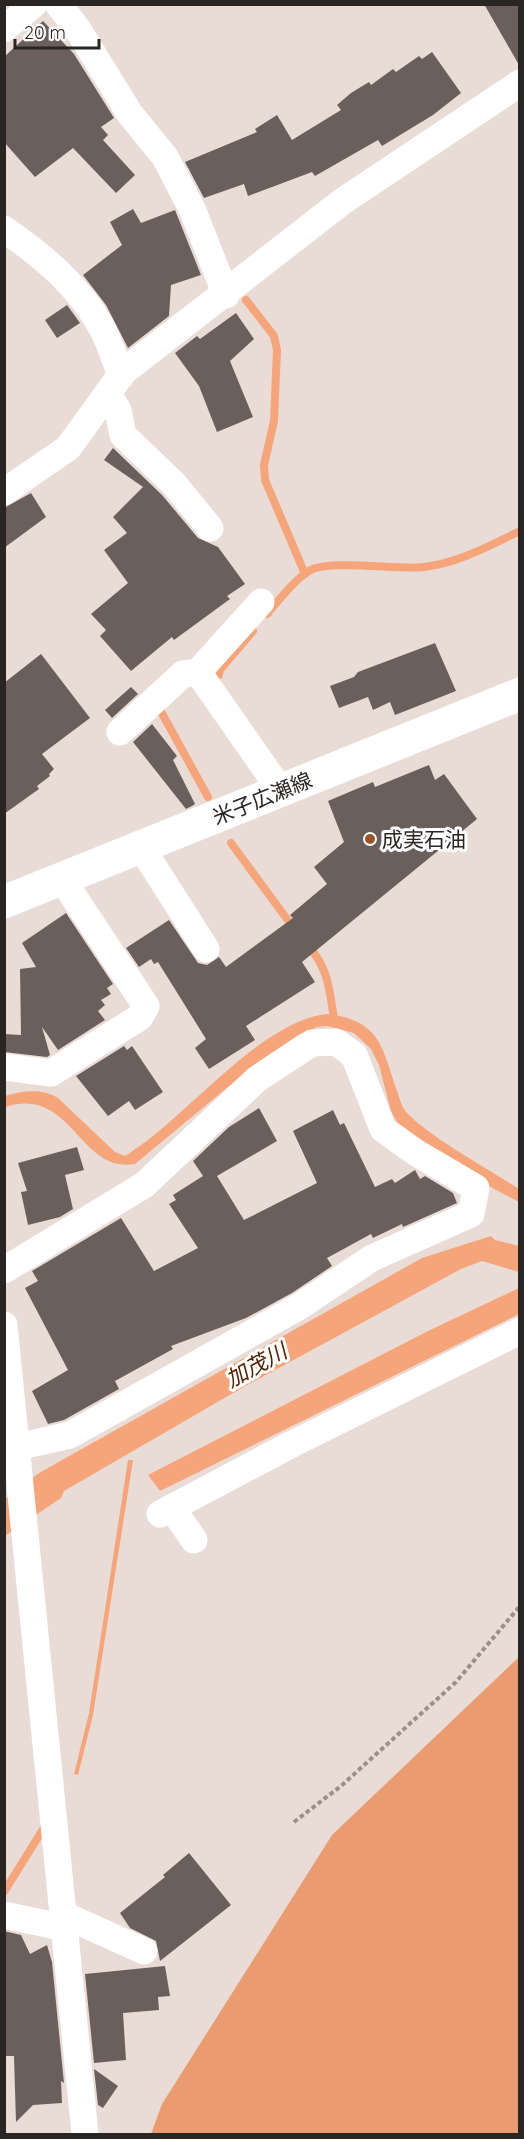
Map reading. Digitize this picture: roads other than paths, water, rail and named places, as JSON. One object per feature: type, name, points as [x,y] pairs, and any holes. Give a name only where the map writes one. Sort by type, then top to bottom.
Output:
[{"type":"main road","name":"米子広瀬線","points":[[4,902],[519,694]]},
{"type":"street","points":[[4,29],[34,4]]},
{"type":"street","points":[[58,4],[77,28],[130,114],[165,157],[193,211],[226,295]]},
{"type":"street","points":[[4,492],[68,448],[114,385],[343,201],[519,83]]},
{"type":"street","points":[[4,230],[63,275],[87,303],[103,329],[123,435],[174,484],[210,528]]},
{"type":"street","points":[[120,732],[183,674],[198,672],[261,602]]},
{"type":"street","points":[[198,672],[281,791]]},
{"type":"street","points":[[141,847],[206,949]]},
{"type":"street","points":[[4,1067],[51,1073],[141,1017],[146,1006],[62,879]]},
{"type":"street","points":[[4,1270],[144,1185],[257,1079],[312,1043],[336,1042],[354,1054],[382,1128],[415,1152],[476,1188],[471,1214],[372,1258],[300,1306],[70,1435],[16,1447]]},
{"type":"street","points":[[4,1324],[16,1447],[12,1485],[65,1921],[85,2134]]},
{"type":"street","points":[[194,1540],[166,1511],[292,1444],[519,1331]]},
{"type":"street","points":[[4,1915],[65,1921],[144,1951]]},
{"type":"water","points":[[327,1014],[345,1017],[369,1030],[382,1049],[400,1101],[407,1113],[447,1144],[519,1189],[519,1202],[468,1175],[401,1130],[391,1111],[379,1065],[371,1049],[354,1033],[327,1026],[317,1027],[298,1035],[258,1062],[135,1164],[116,1164],[100,1156],[61,1118],[46,1108],[28,1104],[5,1107],[5,1096],[32,1091],[52,1095],[58,1098],[115,1152],[125,1156],[148,1140],[223,1074],[275,1034],[301,1021]]},
{"type":"water","name":"加茂川","points":[[491,1236],[495,1240],[519,1246],[519,1272],[482,1261],[461,1269],[240,1389],[64,1491],[61,1498],[5,1536],[5,1499],[39,1473],[422,1258]]},
{"type":"water","points":[[519,1288],[519,1314],[160,1491],[148,1475],[428,1331]]},
{"type":"water","points":[[128,1460],[133,1460],[93,1715],[78,1775],[74,1774],[89,1713]]},
{"type":"waterway","points":[[246,300],[274,336],[277,350],[274,421],[264,465],[265,480],[305,574]]},
{"type":"waterway","points":[[267,614],[298,579],[318,568],[347,565],[412,568],[437,565],[473,553],[520,531]]},
{"type":"waterway","points":[[219,675],[220,670],[253,631]]},
{"type":"waterway","points":[[163,703],[159,708],[208,797]]},
{"type":"waterway","points":[[231,843],[295,930]]},
{"type":"waterway","points":[[307,944],[324,971],[334,1019]]},
{"type":"waterway","points":[[4,1892],[45,1826]]},
{"type":"place","name":"成実石油","points":[[370,839]]}]
